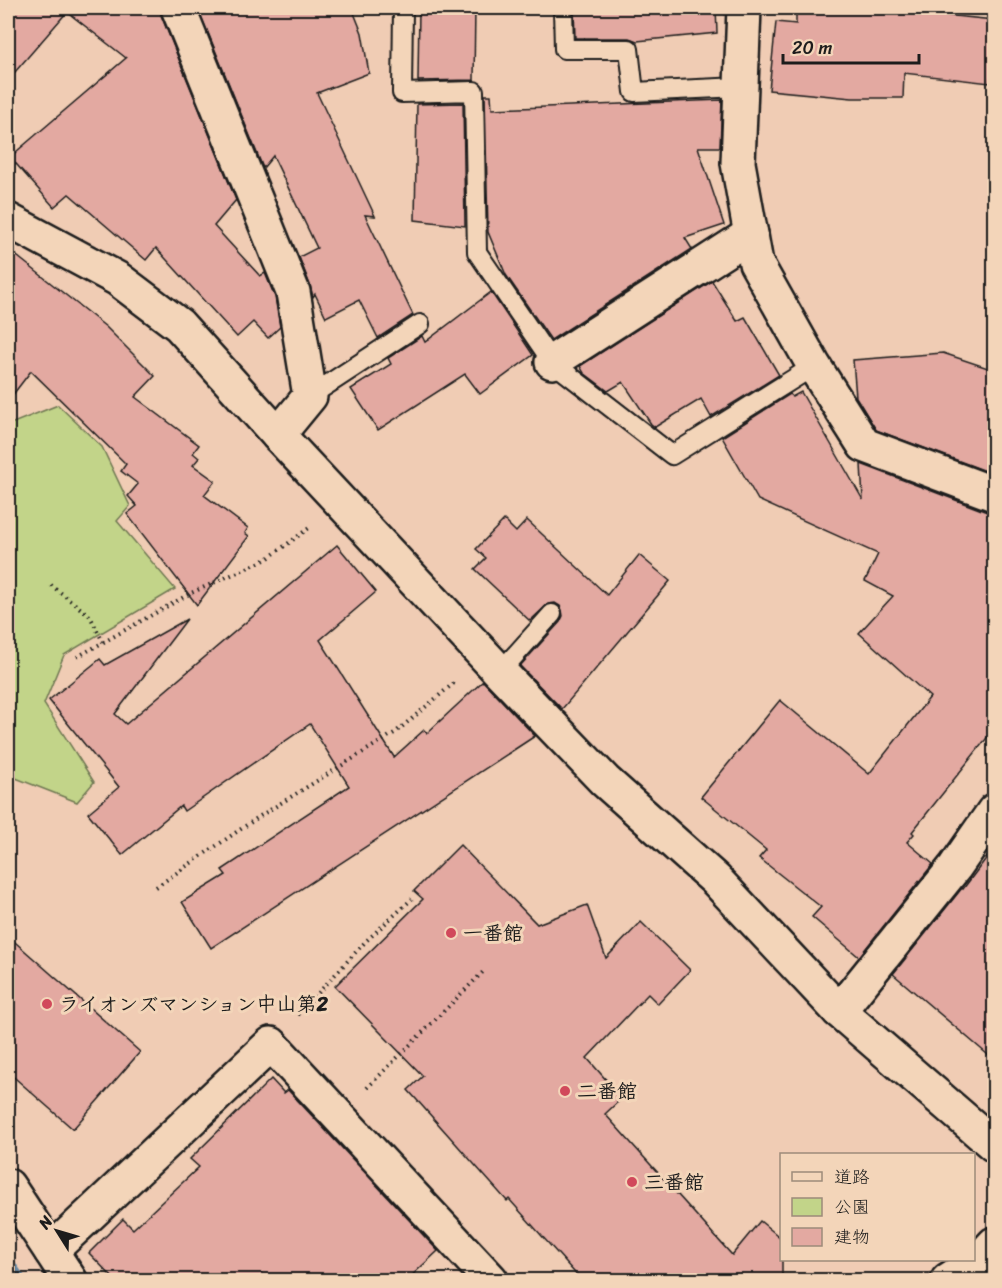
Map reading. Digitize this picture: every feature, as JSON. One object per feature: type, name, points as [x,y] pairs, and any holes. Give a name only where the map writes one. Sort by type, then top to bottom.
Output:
[{"type":"street","points":[[178,8],[293,292],[310,396],[278,435]]},
{"type":"street","points":[[744,8],[738,163],[756,263],[814,366],[864,445],[994,494]]},
{"type":"street","points":[[8,220],[118,279],[179,325],[342,504],[605,781],[716,880],[839,1011],[994,1145]]},
{"type":"street","points":[[552,362],[751,234]]},
{"type":"street","points":[[839,1011],[955,867],[994,811]]},
{"type":"street","points":[[51,1251],[271,1044],[491,1281]]},
{"type":"street","points":[[8,1186],[70,1281]]},
{"type":"street","points":[[948,1281],[979,1260],[994,1244]]},
{"type":"lane","points":[[403,8],[402,93],[474,91],[477,252],[552,362],[672,455],[814,366]]},
{"type":"lane","points":[[563,8],[564,49],[629,49],[634,92],[740,87]]},
{"type":"lane","points":[[310,396],[420,324]]},
{"type":"lane","points":[[492,664],[552,614]]},
{"type":"path","points":[[77,657],[191,593],[267,559],[342,504]]},
{"type":"path","points":[[51,585],[90,616],[103,642]]},
{"type":"path","points":[[156,887],[260,816],[396,732],[492,664]]},
{"type":"path","points":[[292,1021],[366,941],[412,899]]},
{"type":"path","points":[[339,1116],[483,972]]},
{"type":"green space","points":[[58,405],[102,447],[130,506],[117,521],[175,589],[64,655],[44,704],[94,782],[77,802],[8,775],[8,425]]},
{"type":"building","points":[[8,8],[160,8],[236,200],[214,226],[260,276],[265,273],[275,297],[280,327],[268,338],[253,322],[237,337],[156,248],[146,260],[69,194],[54,207],[10,157],[126,58],[67,12],[8,80]]},
{"type":"building","points":[[198,8],[352,8],[362,33],[369,73],[317,93],[375,216],[365,215],[413,315],[378,338],[359,300],[326,317],[315,294],[313,297],[299,257],[317,248],[273,156],[263,168]]},
{"type":"building","points":[[419,8],[475,8],[474,80],[418,81]]},
{"type":"building","points":[[574,8],[716,8],[717,33],[637,41],[629,38],[575,38]]},
{"type":"building","points":[[796,8],[915,8],[915,12],[994,20],[990,83],[904,73],[903,98],[852,98],[769,90],[776,22],[796,24]]},
{"type":"building","points":[[485,95],[491,95],[492,109],[722,100],[720,147],[698,147],[724,225],[685,238],[692,249],[551,340],[506,275],[488,232]]},
{"type":"building","points":[[463,103],[465,226],[415,220],[417,104]]},
{"type":"building","points":[[8,249],[106,327],[155,376],[135,397],[199,445],[193,453],[199,458],[193,465],[215,481],[204,495],[248,528],[245,533],[249,536],[197,605],[127,514],[137,506],[128,496],[138,484],[121,471],[126,464],[31,371],[8,401]]},
{"type":"building","points":[[712,281],[737,321],[745,317],[779,375],[711,417],[701,399],[655,427],[623,382],[608,391],[584,373],[580,366]]},
{"type":"building","points":[[491,292],[533,355],[480,394],[465,374],[378,430],[351,389],[391,364],[388,358],[422,336],[425,342]]},
{"type":"building","points":[[943,353],[994,370],[994,474],[876,430],[856,397],[853,360]]},
{"type":"building","points":[[801,392],[863,500],[861,464],[987,512],[994,512],[994,729],[912,832],[914,834],[907,842],[933,864],[859,957],[812,917],[821,907],[759,858],[766,850],[701,797],[780,700],[869,774],[930,697],[859,633],[893,596],[865,581],[878,554],[758,500],[722,437],[790,394],[792,397]]},
{"type":"building","points":[[504,520],[516,532],[527,520],[607,595],[639,555],[670,581],[562,709],[520,666],[560,622],[563,616],[560,606],[555,603],[548,604],[530,621],[475,569],[486,558],[476,549]]},
{"type":"building","points":[[337,545],[376,592],[320,640],[394,757],[424,730],[427,733],[483,681],[535,736],[211,948],[182,902],[226,875],[222,870],[349,786],[310,724],[184,811],[181,806],[122,855],[88,813],[119,787],[49,700],[100,659],[105,665],[187,619],[115,714],[126,724]]},
{"type":"building","points":[[460,845],[537,924],[587,905],[606,958],[641,922],[690,970],[658,1004],[648,994],[587,1058],[622,1098],[605,1114],[732,1255],[760,1221],[780,1237],[782,1281],[582,1281],[408,1090],[423,1076],[335,986],[423,899],[414,891]]},
{"type":"building","points":[[994,848],[994,1060],[893,974]]},
{"type":"building","name":"ライオンズマンション中山第2","points":[[8,936],[140,1052],[73,1129],[8,1072]]},
{"type":"building","points":[[271,1079],[284,1093],[288,1090],[438,1251],[406,1281],[116,1281],[89,1253],[123,1219],[133,1229],[199,1167],[190,1159]]},
{"type":"waterway","points":[[8,1264],[19,1280]]},
{"type":"place","name":"一番館","points":[[451,933]]},
{"type":"place","name":"ライオンズマンション中山第2","points":[[47,1004]]},
{"type":"place","name":"二番館","points":[[565,1091]]},
{"type":"place","name":"三番館","points":[[632,1182]]}]
